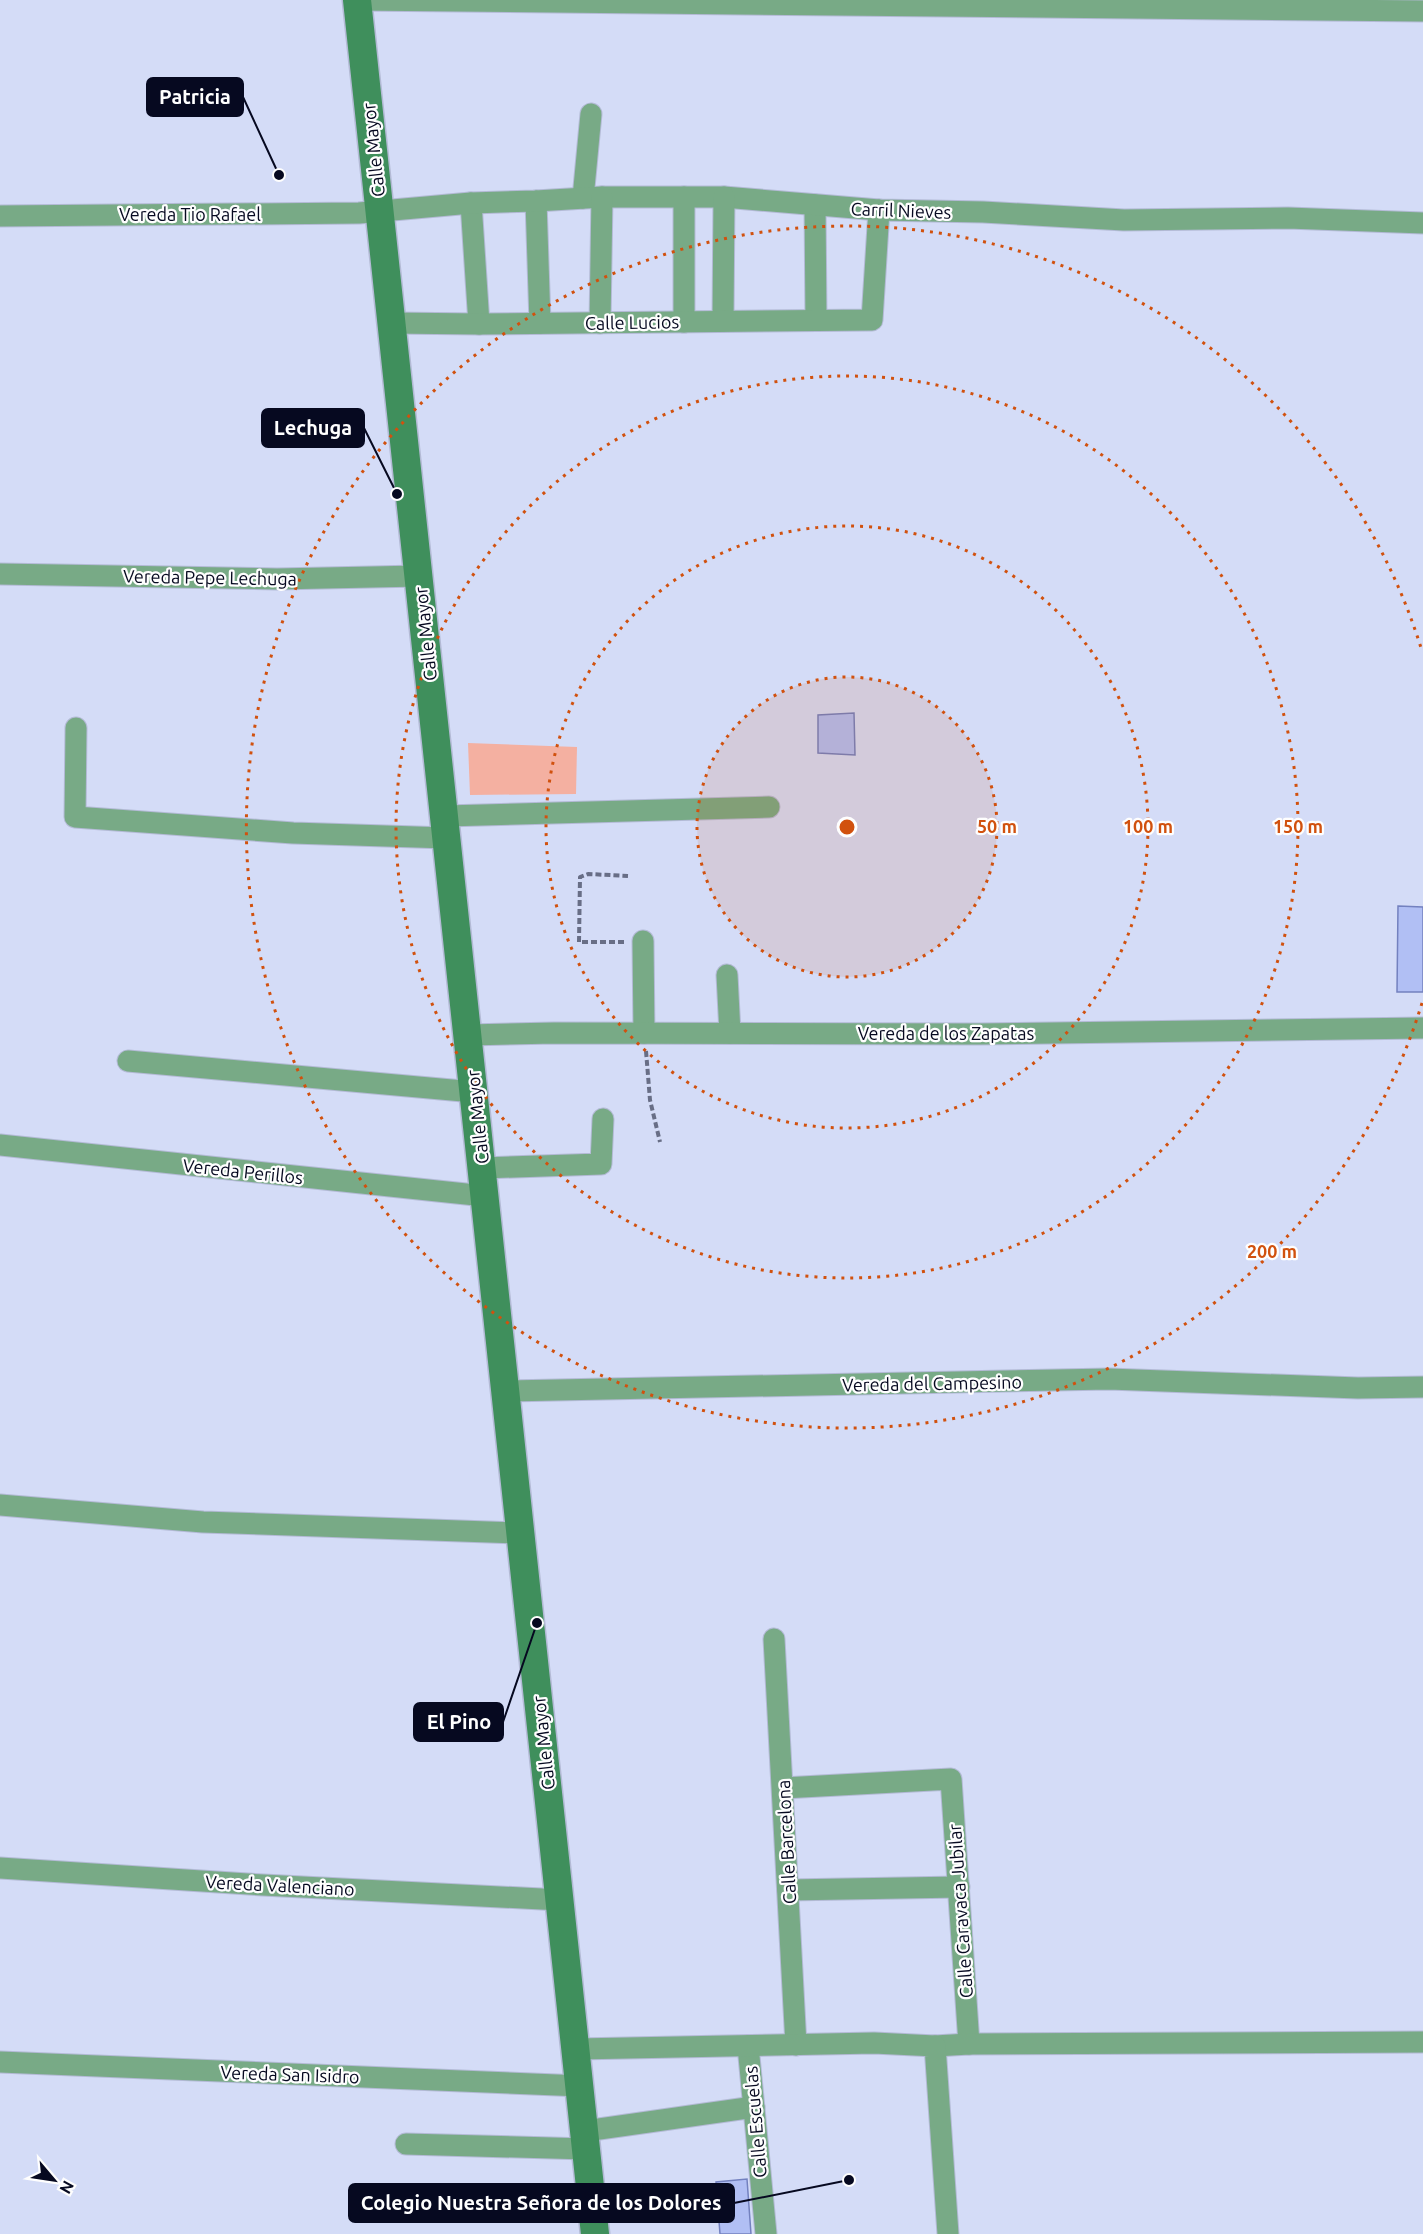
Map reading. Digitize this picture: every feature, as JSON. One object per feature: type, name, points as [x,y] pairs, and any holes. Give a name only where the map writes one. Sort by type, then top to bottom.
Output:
[{"type":"main road","name":"Calle Mayor","points":[[357,0],[581,2085],[595,2234]]},
{"type":"street","points":[[357,0],[1423,11]]},
{"type":"street","points":[[591,114],[592,197],[600,323]]},
{"type":"street","name":"Carril Nieves","points":[[380,211],[471,203],[592,197],[724,197],[879,210],[983,212],[1124,220],[1288,218],[1423,223]]},
{"type":"street","points":[[684,197],[684,322]]},
{"type":"street","points":[[723,321],[724,197]]},
{"type":"street","points":[[536,201],[540,323]]},
{"type":"street","points":[[471,203],[479,324]]},
{"type":"street","points":[[815,205],[816,320]]},
{"type":"street","name":"Calle Lucios","points":[[393,323],[872,320],[879,210]]},
{"type":"street","name":"Vereda Tio Rafael","points":[[0,216],[380,211]]},
{"type":"street","name":"Vereda Pepe Lechuga","points":[[0,574],[277,579],[419,576]]},
{"type":"street","points":[[76,728],[75,817],[293,833],[446,827],[769,807]]},
{"type":"street","points":[[643,941],[644,1033]]},
{"type":"street","points":[[727,975],[730,1033]]},
{"type":"street","name":"Vereda de los Zapatas","points":[[468,1035],[978,1034],[1423,1028]]},
{"type":"street","points":[[128,1061],[474,1092]]},
{"type":"street","name":"Vereda Perillos","points":[[0,1145],[484,1182],[601,1164],[603,1119]]},
{"type":"street","name":"Vereda del Campesino","points":[[506,1391],[1109,1379],[1358,1388],[1423,1387]]},
{"type":"street","points":[[0,1505],[203,1522],[520,1533]]},
{"type":"street","name":"Calle Barcelona","points":[[774,1639],[796,2045]]},
{"type":"street","name":"Calle Caravaca Jubilar","points":[[783,1788],[951,1779],[969,2044]]},
{"type":"street","name":"Vereda Valenciano","points":[[0,1868],[263,1885],[561,1900]]},
{"type":"street","points":[[788,1890],[959,1887]]},
{"type":"street","points":[[577,2049],[874,2043],[935,2046],[1423,2042]]},
{"type":"street","name":"Calle Escuelas","points":[[748,2046],[766,2234]]},
{"type":"street","points":[[935,2046],[948,2234]]},
{"type":"street","name":"Vereda San Isidro","points":[[0,2062],[581,2085]]},
{"type":"street","points":[[406,2144],[586,2140],[754,2107]]},
{"type":"path","points":[[628,876],[588,874],[580,877],[579,942],[643,941]]},
{"type":"path","points":[[644,1033],[650,1100],[660,1142]]},
{"type":"shaded area","points":[[468,743],[577,747],[576,794],[470,795]]},
{"type":"building","points":[[854,713],[855,755],[818,753],[818,715]]},
{"type":"building","points":[[1398,906],[1423,907],[1423,992],[1397,992]]},
{"type":"building","points":[[747,2179],[751,2234],[720,2234],[716,2182]]},
{"type":"place","name":"Patricia","points":[[279,175]]},
{"type":"place","name":"Lechuga","points":[[397,494]]},
{"type":"place","name":"El Pino","points":[[537,1623]]},
{"type":"place","name":"Colegio Nuestra Señora de los Dolores","points":[[849,2180]]}]
